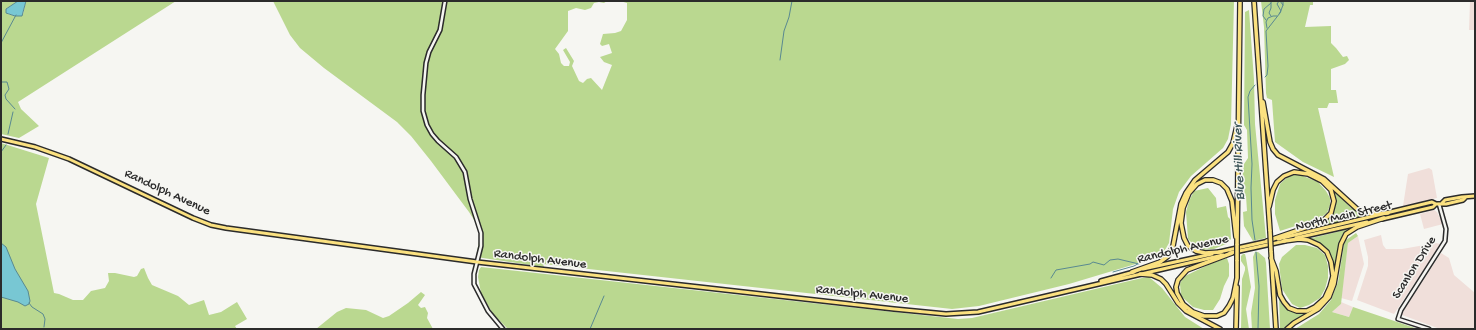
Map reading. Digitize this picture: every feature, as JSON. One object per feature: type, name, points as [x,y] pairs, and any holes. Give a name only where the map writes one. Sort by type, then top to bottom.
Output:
[{"type":"highway","points":[[1236,329],[1240,1]]},
{"type":"highway","points":[[1254,1],[1276,329]]},
{"type":"highway","points":[[1260,90],[1270,142],[1277,154],[1322,177],[1357,209],[1372,214],[1388,213]]},
{"type":"highway","points":[[1132,272],[1162,261],[1169,254],[1173,246],[1180,206],[1185,194],[1196,179],[1224,156],[1229,150],[1234,140],[1239,119]]},
{"type":"highway","points":[[1267,241],[1324,221],[1333,210],[1333,196],[1327,185],[1318,178],[1304,173],[1293,172],[1283,177],[1276,184],[1272,192],[1268,212]]},
{"type":"highway","points":[[1221,252],[1205,253],[1196,251],[1188,246],[1183,236],[1181,220],[1184,206],[1190,191],[1201,182],[1208,180],[1216,181],[1223,184],[1228,190],[1232,201],[1237,245]]},
{"type":"highway","points":[[1287,329],[1320,307],[1330,296],[1335,282],[1341,244],[1346,234],[1355,228],[1384,218]]},
{"type":"highway","points":[[1271,258],[1276,272],[1280,295],[1289,308],[1297,312],[1307,311],[1315,307],[1323,299],[1330,289],[1333,276],[1332,264],[1328,254],[1319,245],[1308,240],[1299,239],[1284,241]]},
{"type":"highway","points":[[1232,253],[1192,267],[1185,271],[1180,276],[1177,283],[1177,295],[1183,304],[1193,312],[1206,317],[1217,316],[1224,313],[1229,306],[1237,278]]},
{"type":"highway","points":[[1140,274],[1161,279],[1186,311],[1220,329]]},
{"type":"main road","points":[[445,1],[440,30],[429,52],[426,63],[423,109],[425,119],[431,132],[438,141],[456,157],[465,172],[480,231],[481,246],[474,280],[475,287],[488,313],[503,329]]},
{"type":"main road","name":"Randolph Avenue","points":[[1,139],[69,159],[193,218],[215,226],[477,262],[842,304],[949,314],[987,310],[1232,253],[1256,246]]},
{"type":"main road","name":"North Main Street","points":[[1256,246],[1433,207],[1445,200],[1462,196],[1475,196]]},
{"type":"main road","name":"North Main Street","points":[[1256,246],[1267,241],[1432,202],[1439,204]]},
{"type":"main road","name":"Scanlon Drive","points":[[1429,329],[1398,319],[1400,310],[1445,239],[1446,229],[1439,204]]},
{"type":"main road","name":"Randolph Avenue","points":[[1092,285],[1132,272],[1221,252],[1256,246]]},
{"type":"shaded area","points":[[1470,1],[1475,1],[1475,30],[1469,30]]},
{"type":"shaded area","points":[[1429,168],[1432,170],[1437,198],[1403,206],[1408,174]]},
{"type":"shaded area","points":[[1434,210],[1437,212],[1443,224],[1424,229],[1420,214]]},
{"type":"shaded area","points":[[1381,235],[1383,245],[1386,249],[1402,249],[1436,243],[1441,244],[1394,314],[1357,300],[1368,266],[1368,257],[1364,240]]},
{"type":"shaded area","points":[[1358,236],[1364,264],[1352,301],[1341,298],[1348,243]]},
{"type":"shaded area","points":[[1441,253],[1449,258],[1454,275],[1475,293],[1475,329],[1440,329],[1402,315]]},
{"type":"shaded area","points":[[1341,302],[1353,307],[1349,317],[1332,312],[1341,304]]},
{"type":"green space","points":[[1,1],[18,1],[6,9],[8,14],[15,16],[23,14],[26,1],[176,1],[18,102],[21,109],[39,126],[19,138],[1,134]]},
{"type":"green space","points":[[273,1],[607,1],[604,3],[594,3],[591,8],[585,10],[576,8],[568,11],[568,31],[555,49],[559,54],[561,63],[564,66],[569,66],[570,62],[563,50],[566,48],[574,61],[572,66],[579,81],[583,83],[587,79],[591,78],[602,90],[612,65],[604,62],[600,57],[612,53],[609,44],[602,46],[600,44],[603,34],[621,31],[627,20],[627,3],[620,1],[1234,1],[1231,124],[1228,139],[1223,148],[1191,176],[1179,192],[1173,209],[1169,243],[1159,257],[1069,284],[979,306],[952,309],[543,264],[544,267],[476,257],[480,236],[476,223],[431,161],[411,136],[397,122],[324,68],[300,48],[290,35]]},
{"type":"green space","points":[[1261,1],[1313,1],[1313,5],[1310,5],[1305,27],[1331,26],[1331,43],[1343,57],[1347,56],[1349,60],[1345,64],[1331,69],[1331,90],[1336,90],[1338,103],[1329,103],[1327,108],[1318,108],[1334,177],[1303,162],[1275,142],[1272,100],[1267,98],[1266,93],[1264,27]]},
{"type":"green space","points":[[1249,10],[1254,80],[1255,124],[1266,238],[1253,241],[1244,226],[1243,212],[1247,211],[1246,196],[1243,196],[1245,186],[1243,185],[1242,181],[1244,164],[1248,158],[1247,130],[1244,125],[1245,12]]},
{"type":"green space","points":[[1,143],[49,158],[36,204],[54,293],[73,300],[83,300],[91,291],[105,288],[109,281],[108,273],[134,277],[137,276],[141,269],[144,268],[152,285],[178,296],[189,305],[204,300],[209,315],[221,312],[237,302],[247,319],[235,326],[237,329],[1,329]]},
{"type":"green space","points":[[1291,174],[1298,174],[1318,182],[1330,198],[1330,205],[1327,213],[1320,218],[1280,231],[1275,214],[1275,200],[1280,184]]},
{"type":"green space","points":[[1208,188],[1216,198],[1217,208],[1226,206],[1228,217],[1230,219],[1231,239],[1226,244],[1214,249],[1202,250],[1188,239],[1186,212],[1194,191]]},
{"type":"green space","points":[[1333,189],[1350,207],[1366,216],[1315,227],[1326,222],[1333,212],[1336,202]]},
{"type":"green space","points":[[1349,229],[1340,241],[1334,271],[1328,251],[1319,243],[1308,239]]},
{"type":"green space","points":[[1356,233],[1358,236],[1348,243],[1341,304],[1332,312],[1349,317],[1353,307],[1418,329],[1295,329],[1319,314],[1331,300],[1338,282],[1344,244],[1346,240]]},
{"type":"green space","points":[[1296,245],[1305,245],[1317,248],[1325,255],[1328,266],[1328,278],[1325,289],[1320,298],[1309,305],[1300,308],[1292,304],[1282,289],[1279,264],[1282,257]]},
{"type":"green space","points":[[1255,252],[1258,252],[1265,258],[1266,263],[1270,329],[1252,329],[1251,313],[1255,288],[1253,257]]},
{"type":"green space","points":[[1245,254],[1246,258],[1251,287],[1246,309],[1249,329],[1241,329],[1242,279],[1245,270],[1245,267],[1241,261],[1241,256]]},
{"type":"green space","points":[[1227,258],[1229,264],[1229,276],[1220,299],[1213,310],[1204,310],[1193,307],[1181,296],[1180,284],[1183,277],[1212,263]]},
{"type":"green space","points":[[481,267],[958,319],[972,318],[1149,277],[1162,288],[1185,317],[1204,329],[508,329],[493,314],[481,293],[478,277]]},
{"type":"green space","points":[[421,292],[425,295],[418,305],[421,308],[425,307],[428,313],[427,318],[433,329],[316,329],[337,312],[346,308],[366,310],[383,318],[389,316]]},
{"type":"green space","points":[[1279,295],[1283,304],[1290,311],[1308,314],[1292,322],[1285,329],[1280,329]]},
{"type":"water","points":[[18,1],[26,1],[22,16],[15,16],[6,13],[6,9]]},
{"type":"water","points":[[1,243],[6,247],[15,269],[28,291],[30,301],[29,304],[25,306],[18,302],[1,297]]},
{"type":"waterway","points":[[780,60],[784,31],[789,17],[792,1]]},
{"type":"waterway","name":"Blue Hill River","points":[[1271,1],[1269,13],[1271,16]]},
{"type":"waterway","name":"Blue Hill River","points":[[1279,1],[1277,4],[1281,11],[1279,14]]},
{"type":"waterway","name":"Blue Hill River","points":[[1280,1],[1283,5]]},
{"type":"waterway","name":"Blue Hill River","points":[[1265,77],[1267,75],[1268,66],[1266,31],[1280,13],[1283,1]]},
{"type":"waterway","points":[[1266,20],[1263,16],[1264,9],[1271,3]]},
{"type":"waterway","points":[[1,43],[16,15]]},
{"type":"waterway","name":"Blue Hill River","points":[[1267,28],[1266,22],[1268,18],[1277,16]]},
{"type":"waterway","points":[[1,82],[7,82],[9,89],[5,95],[6,99],[15,109]]},
{"type":"waterway","name":"Blue Hill River","points":[[1255,85],[1250,91],[1248,97],[1252,164],[1252,220],[1255,240]]},
{"type":"waterway","points":[[8,134],[13,112]]},
{"type":"waterway","points":[[1,152],[6,145]]},
{"type":"waterway","name":"Blue Hill River","points":[[1256,252],[1259,286],[1258,329]]},
{"type":"waterway","points":[[1113,272],[1134,266],[1145,260],[1163,256]]},
{"type":"waterway","points":[[1051,278],[1056,270],[1090,264],[1093,262],[1104,265],[1110,260],[1118,259],[1139,264]]},
{"type":"waterway","points":[[590,329],[604,296]]},
{"type":"waterway","points":[[29,303],[32,307],[43,314],[45,319],[44,327]]}]
